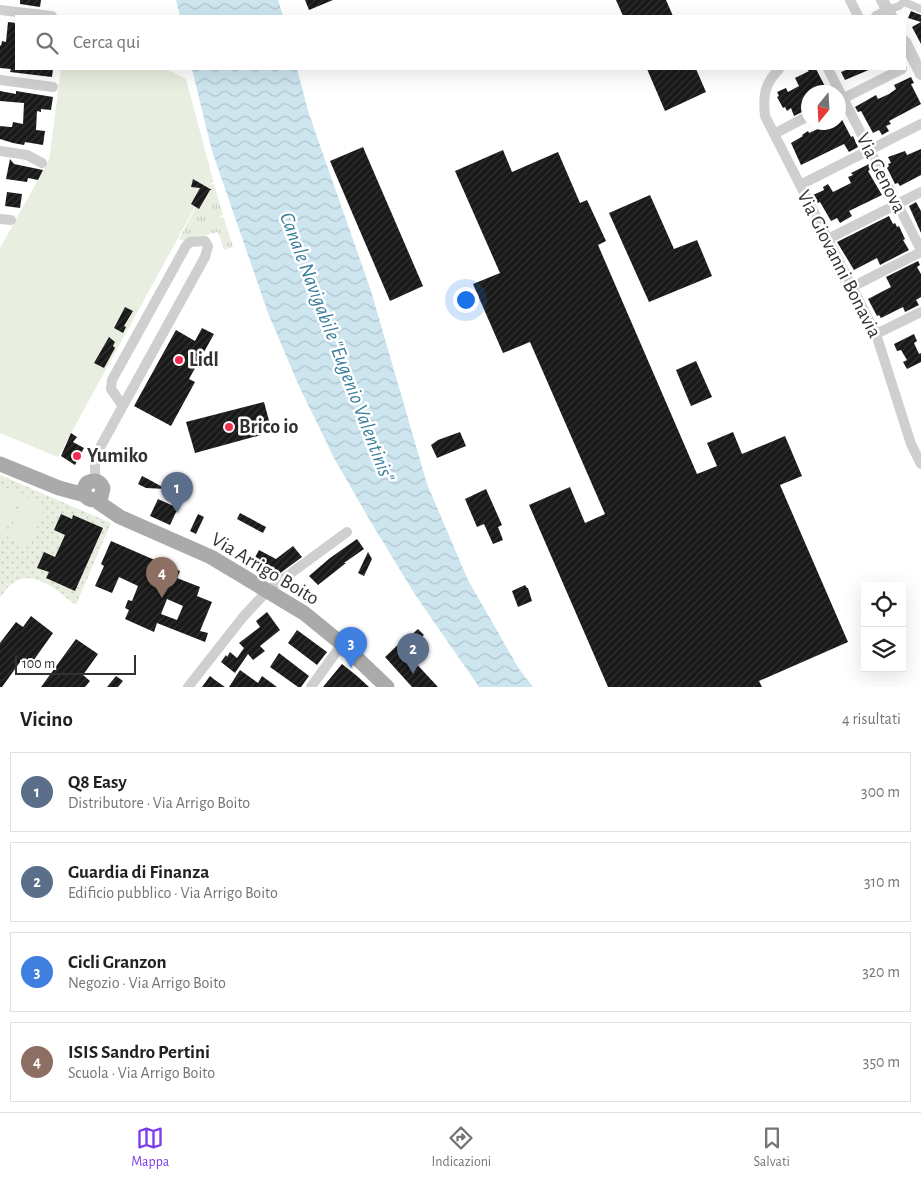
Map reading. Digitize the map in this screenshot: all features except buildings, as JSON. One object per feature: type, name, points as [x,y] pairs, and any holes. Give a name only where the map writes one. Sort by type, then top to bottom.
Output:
[{"type":"main road","name":"Via Arrigo Boito","points":[[0,464],[59,488],[92,490],[120,517],[212,557],[304,613],[342,644],[387,687]]},
{"type":"street","points":[[850,0],[858,15]]},
{"type":"street","points":[[887,9],[899,6],[904,2],[921,9]]},
{"type":"street","points":[[0,10],[43,15]]},
{"type":"street","points":[[907,66],[921,74]]},
{"type":"street","name":"Via Giovanni Bonavia","points":[[778,70],[771,77],[766,87],[764,100],[766,116],[876,334],[911,444],[921,464]]},
{"type":"street","name":"Via Genova","points":[[828,70],[835,85]]},
{"type":"street","points":[[846,97],[899,70]]},
{"type":"street","points":[[0,80],[52,87]]},
{"type":"street","name":"Via Genova","points":[[846,109],[921,251]]},
{"type":"street","points":[[774,134],[801,120]]},
{"type":"street","points":[[800,185],[921,124]]},
{"type":"street","points":[[0,151],[27,155],[42,163]]},
{"type":"street","points":[[828,239],[921,192]]},
{"type":"street","points":[[92,490],[96,454],[123,406],[205,256],[208,246],[204,241],[190,242],[186,246],[112,380],[111,390],[123,406]]},
{"type":"street","points":[[852,287],[921,251]]},
{"type":"street","points":[[876,334],[921,312]]},
{"type":"street","points":[[188,687],[243,617],[268,590],[347,532]]},
{"type":"street","points":[[311,687],[342,644]]},
{"type":"green space","points":[[61,70],[168,70],[186,79],[212,176],[206,186],[210,189],[199,209],[195,207],[58,457],[0,433],[0,248],[49,160]]},
{"type":"green space","points":[[212,176],[213,182],[211,185],[214,184],[223,215],[220,217],[224,218],[233,247],[224,250],[218,232],[183,241],[179,239],[196,207],[210,189],[206,186]]},
{"type":"green space","points":[[0,475],[111,523],[76,605],[44,583],[36,579],[27,578],[10,585],[0,598]]},
{"type":"green space","points":[[1,486],[21,494],[4,535],[0,533]]},
{"type":"green space","points":[[25,496],[46,505],[29,546],[7,537]]},
{"type":"water","points":[[176,0],[278,0],[283,15],[180,15]]},
{"type":"water","name":"Canale Navigabile \"Eugenio Valentinis\"","points":[[192,70],[297,70],[309,114],[371,291],[427,484],[468,580],[519,669],[533,687],[479,687],[414,593],[369,519],[334,458],[299,386],[268,313],[212,151]]},
{"type":"place","name":"Lidl","points":[[179,360]]},
{"type":"place","name":"Brico io","points":[[229,427]]},
{"type":"place","name":"Yumiko","points":[[77,456]]},
{"type":"place","name":"Q8 Easy","points":[[177,513]]},
{"type":"place","name":"ISIS Sandro Pertini","points":[[162,598]]},
{"type":"place","name":"Cicli Granzon","points":[[351,668]]},
{"type":"place","name":"Guardia di Finanza","points":[[413,674]]}]
